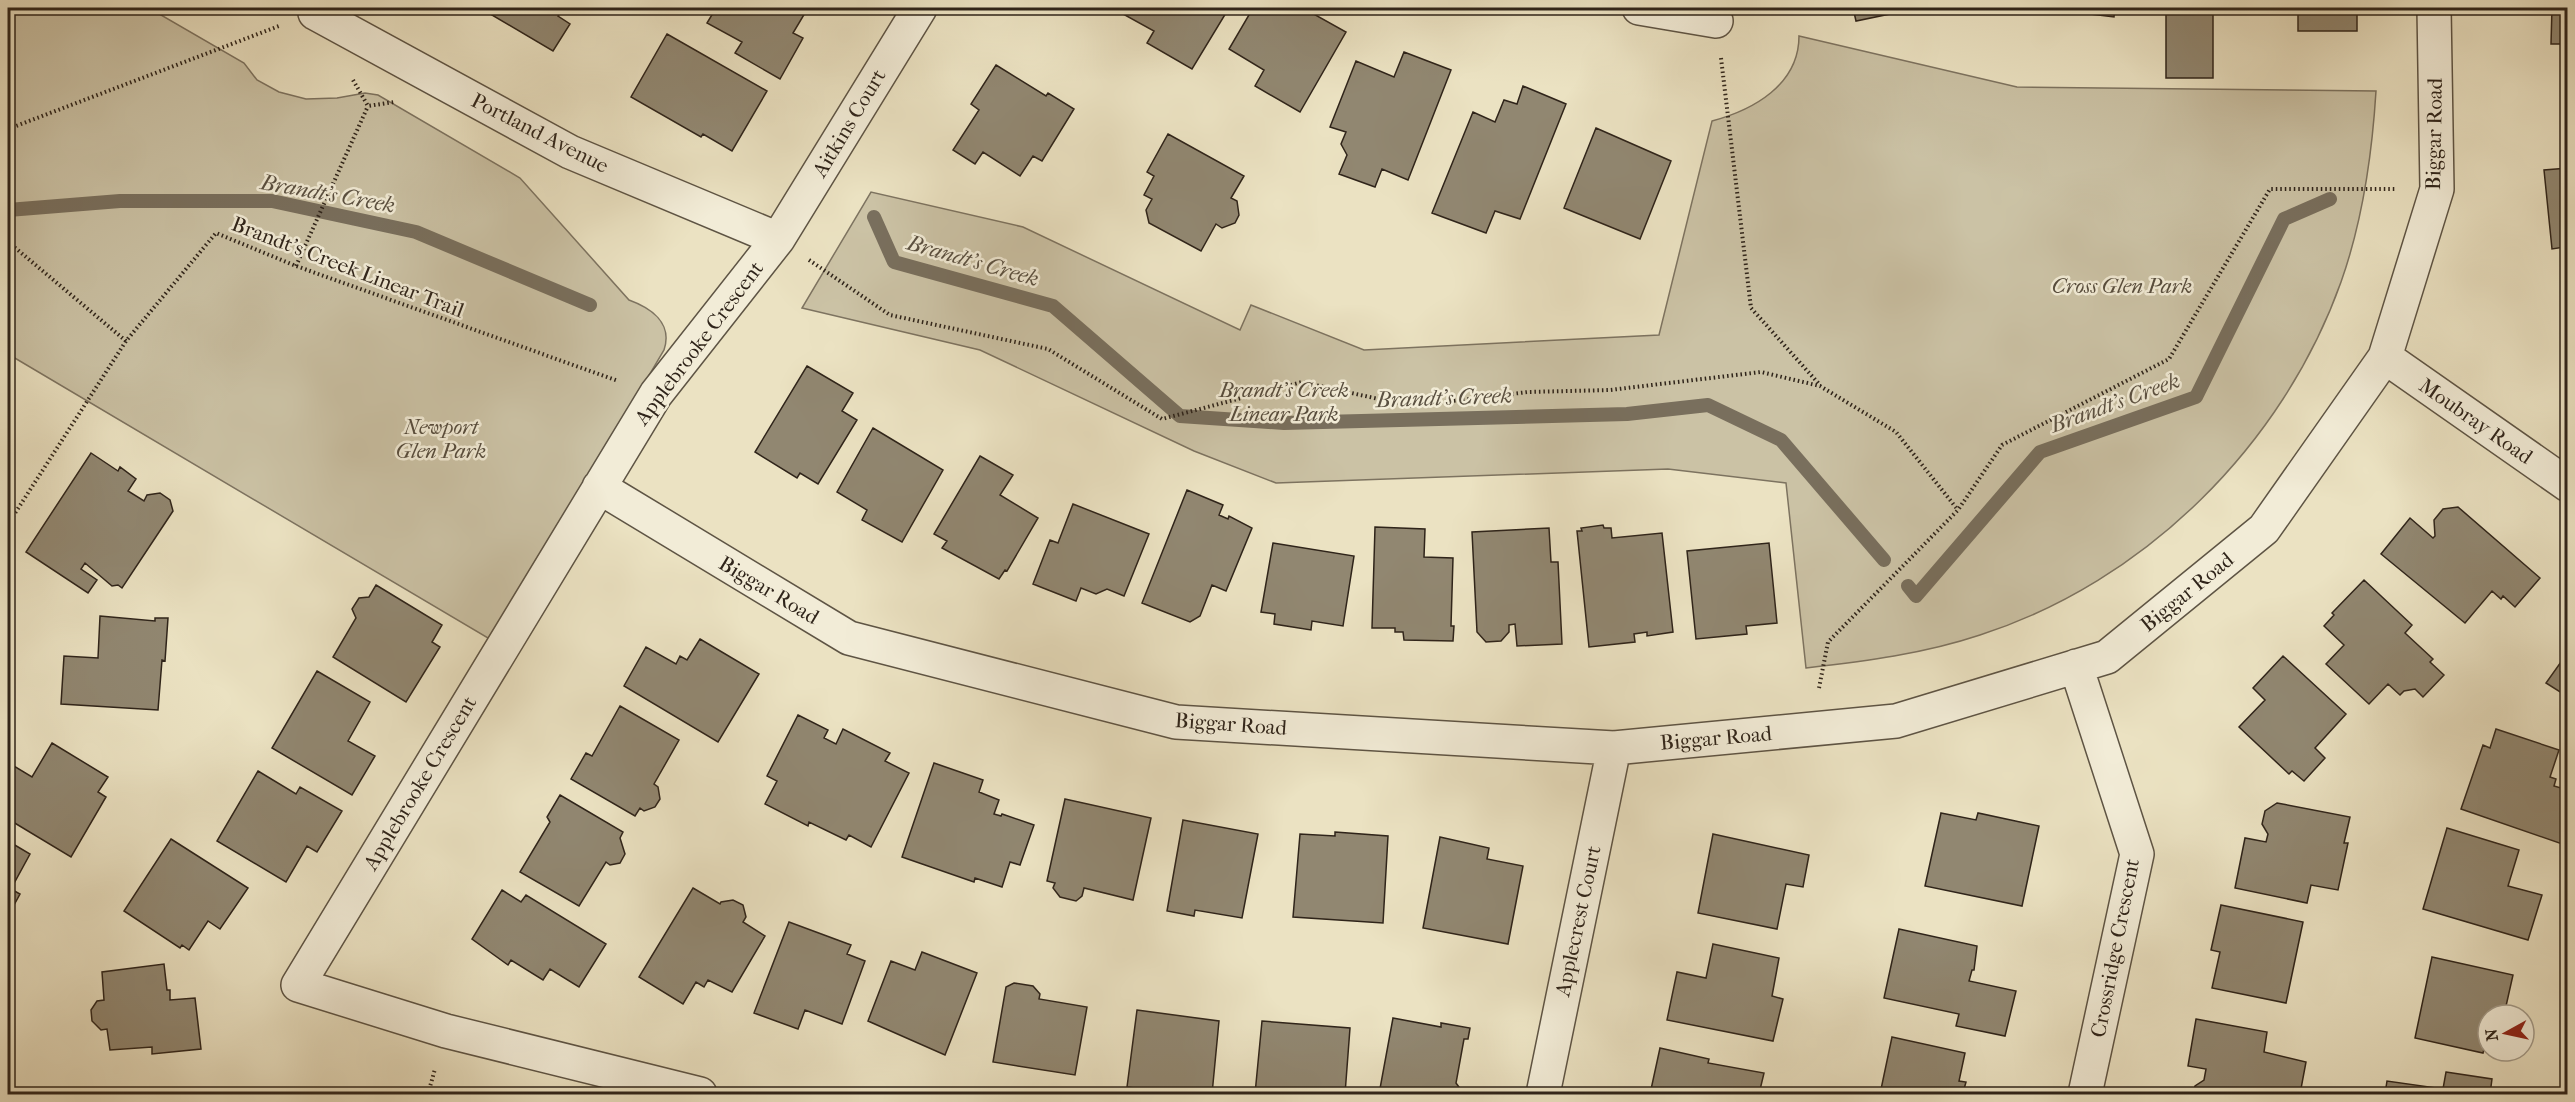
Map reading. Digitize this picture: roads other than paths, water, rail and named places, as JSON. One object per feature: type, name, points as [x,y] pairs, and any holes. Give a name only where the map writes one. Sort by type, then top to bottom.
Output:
[{"type":"street","name":"Aitkins Court","points":[[778,239],[920,8]]},
{"type":"street","points":[[1639,8],[1716,21]]},
{"type":"street","name":"Biggar Road","points":[[598,487],[849,638],[1176,722],[1614,748],[1896,721],[2107,657],[2264,529],[2385,357],[2437,189],[2434,8]]},
{"type":"street","name":"Portland Avenue","points":[[316,10],[570,152],[778,239]]},
{"type":"street","name":"Applebrooke Crescent","points":[[700,1095],[446,1031],[298,985],[656,394],[778,239]]},
{"type":"street","name":"Moubray Road","points":[[2385,357],[2568,485]]},
{"type":"street","name":"Crossridge Crescent","points":[[2076,666],[2137,854],[2085,1095]]},
{"type":"street","name":"Applecrest Court","points":[[1543,1095],[1614,748]]},
{"type":"waterway","name":"Brandt's Creek","points":[[1908,586],[1916,596],[2040,452],[2196,397],[2284,219],[2330,199]]},
{"type":"waterway","name":"Brandt's Creek","points":[[8,210],[120,201],[272,201],[416,232],[590,305]]},
{"type":"waterway","name":"Brandt's Creek","points":[[874,217],[894,262],[1053,306],[1180,416],[1284,423],[1627,414],[1708,405],[1781,440],[1884,560]]},
{"type":"park label","name":"Cross Glen Park","points":[[2122,286]]},
{"type":"park label","name":"Brandt's Creek Linear Park","points":[[1284,402]]},
{"type":"park label","name":"Newport Glen Park","points":[[441,439]]}]
